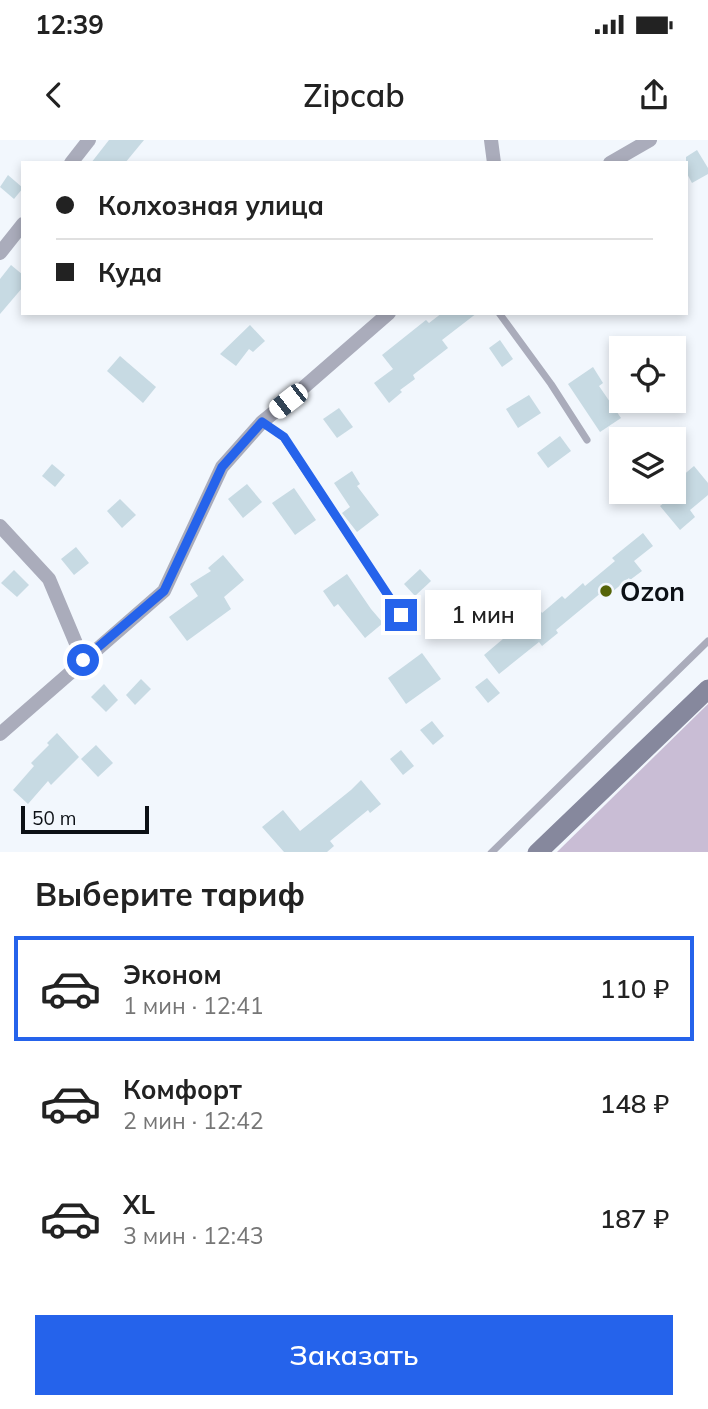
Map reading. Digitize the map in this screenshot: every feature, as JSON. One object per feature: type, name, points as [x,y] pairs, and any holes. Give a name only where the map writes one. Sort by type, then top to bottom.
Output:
[{"type":"main road","points":[[537,852],[708,689]]},
{"type":"street","points":[[73,161],[89,140]]},
{"type":"street","points":[[491,140],[494,161]]},
{"type":"street","points":[[613,161],[650,140]]},
{"type":"street","points":[[0,253],[21,227]]},
{"type":"street","points":[[0,734],[164,591],[222,467],[262,422],[386,315]]},
{"type":"street","points":[[0,526],[49,579],[83,660]]},
{"type":"lane","points":[[500,315],[551,384],[587,440]]},
{"type":"lane","points":[[262,422],[284,437],[401,615]]},
{"type":"lane","points":[[492,852],[708,641]]},
{"type":"shaded area","points":[[708,704],[708,852],[557,852]]},
{"type":"building","points":[[109,140],[144,140],[127,161],[93,161]]},
{"type":"building","points":[[697,150],[708,168],[708,174],[692,183],[688,176],[686,157]]},
{"type":"building","points":[[8,175],[21,186],[21,190],[14,199],[0,187]]},
{"type":"building","points":[[11,265],[21,273],[21,289],[0,314],[0,279]]},
{"type":"building","points":[[439,315],[474,315],[442,340],[448,348],[413,375],[415,379],[389,403],[374,383],[393,369],[382,355],[426,320],[429,323]]},
{"type":"building","points":[[250,325],[265,341],[253,352],[249,349],[236,366],[220,354]]},
{"type":"building","points":[[500,340],[513,359],[502,367],[489,348]]},
{"type":"building","points":[[120,356],[156,387],[143,403],[107,371]]},
{"type":"building","points":[[593,367],[603,383],[599,386],[609,401],[609,413],[618,413],[621,418],[600,432],[568,384]]},
{"type":"building","points":[[529,395],[541,413],[518,428],[506,409]]},
{"type":"building","points":[[339,408],[353,427],[337,438],[323,419]]},
{"type":"building","points":[[560,436],[571,451],[548,468],[537,453]]},
{"type":"building","points":[[52,464],[65,475],[55,487],[42,476]]},
{"type":"building","points":[[694,466],[708,483],[708,495],[690,510],[695,517],[680,530],[660,506],[686,504],[686,473]]},
{"type":"building","points":[[352,471],[360,484],[357,486],[379,515],[357,532],[342,513],[350,507],[334,483]]},
{"type":"building","points":[[247,484],[262,502],[243,518],[228,499]]},
{"type":"building","points":[[294,488],[316,520],[295,535],[272,503]]},
{"type":"building","points":[[120,499],[136,515],[122,528],[107,511]]},
{"type":"building","points":[[643,533],[653,546],[634,561],[642,571],[606,597],[602,592],[556,630],[558,633],[542,646],[539,642],[499,674],[484,655],[523,622],[521,620],[537,606],[542,613],[562,596],[565,599],[583,583],[585,586],[615,561],[612,558]]},
{"type":"building","points":[[76,547],[89,563],[74,575],[61,559]]},
{"type":"building","points":[[223,555],[244,580],[224,597],[231,609],[187,641],[169,617],[198,596],[190,584],[211,571],[208,568]]},
{"type":"building","points":[[420,569],[431,581],[415,596],[404,584]]},
{"type":"building","points":[[14,570],[29,585],[17,597],[1,583]]},
{"type":"building","points":[[347,574],[383,623],[365,638],[338,604],[334,607],[323,591]]},
{"type":"building","points":[[422,653],[441,679],[406,704],[388,678]]},
{"type":"building","points":[[487,678],[500,693],[488,703],[475,687]]},
{"type":"building","points":[[141,679],[151,689],[135,705],[126,695]]},
{"type":"building","points":[[104,684],[118,700],[106,712],[91,697]]},
{"type":"building","points":[[432,721],[444,736],[433,745],[420,730]]},
{"type":"building","points":[[57,733],[79,757],[51,785],[48,781],[28,804],[13,790],[34,766],[31,763]]},
{"type":"building","points":[[96,745],[113,763],[98,777],[81,759]]},
{"type":"building","points":[[401,750],[414,766],[403,775],[390,759]]},
{"type":"building","points":[[361,780],[381,804],[370,813],[368,810],[330,841],[334,846],[327,852],[284,852],[262,827],[283,810],[300,831]]},
{"type":"place","name":"Ozon","points":[[606,591]]},
{"type":"route","points":[[83,660],[164,591],[222,467],[262,422],[284,437],[401,615]]}]
